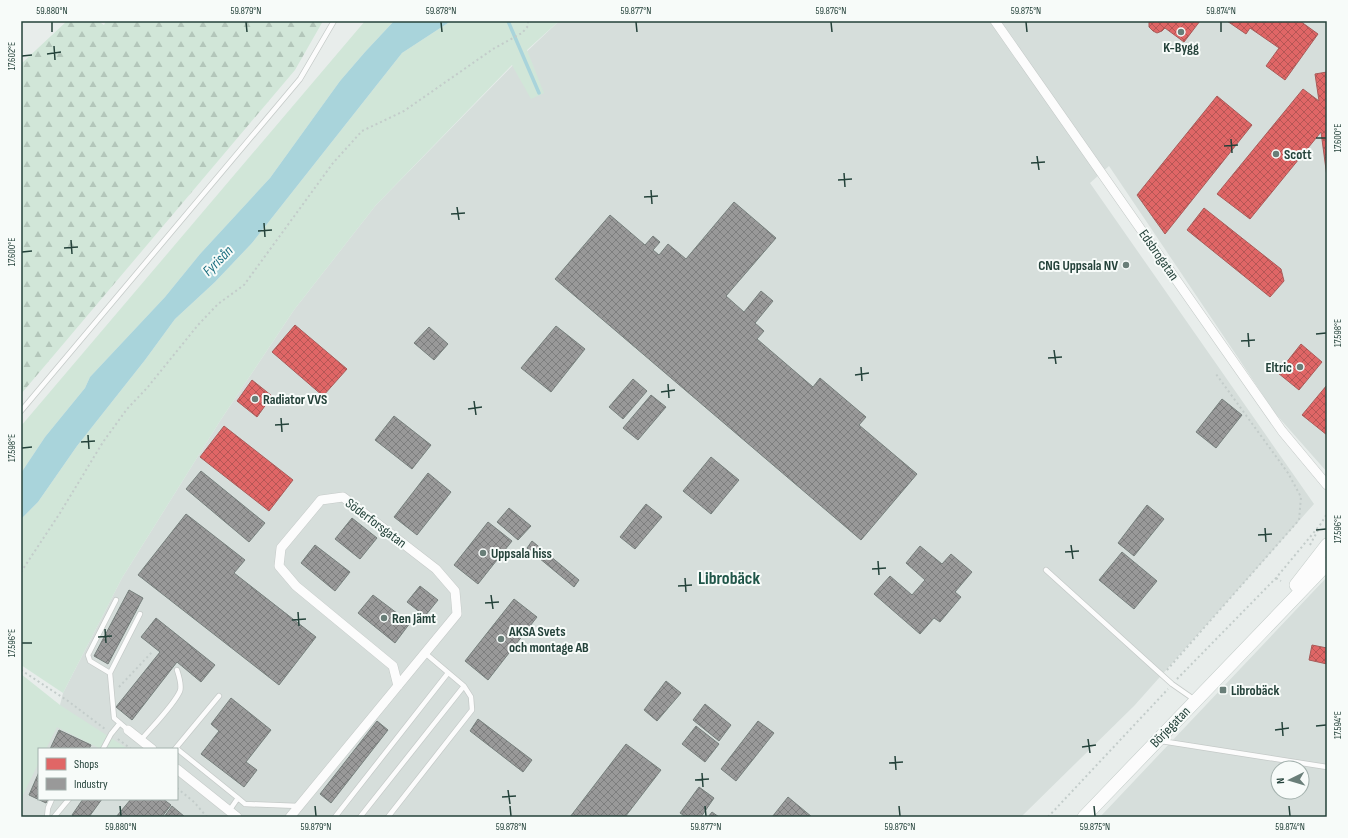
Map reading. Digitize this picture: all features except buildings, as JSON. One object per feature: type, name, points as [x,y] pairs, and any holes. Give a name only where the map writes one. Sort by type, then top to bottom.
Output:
[{"type":"main road","name":"Börjegatan","points":[[1256,637],[1327,545]]},
{"type":"main road","name":"Börjegatan","points":[[1084,817],[1156,740],[1327,564]]},
{"type":"street","name":"Edsbrogatan","points":[[995,21],[1282,431],[1327,485]]},
{"type":"street","name":"Söderforsgatan","points":[[290,817],[398,686],[457,614],[455,591],[436,569],[343,497],[321,500],[281,548],[279,566],[296,586],[393,666],[398,686]]},
{"type":"street","points":[[128,730],[151,748]]},
{"type":"street","points":[[178,770],[237,817]]},
{"type":"lane","points":[[21,411],[300,79],[334,21]]},
{"type":"lane","points":[[1046,570],[1162,676],[1195,700]]},
{"type":"lane","points":[[110,673],[90,661],[88,655],[116,600]]},
{"type":"lane","points":[[128,730],[114,718],[110,673],[140,614]]},
{"type":"lane","points":[[388,817],[472,710],[471,697],[464,686],[425,653]]},
{"type":"lane","points":[[141,740],[180,691],[180,680],[177,670]]},
{"type":"lane","points":[[335,817],[448,673]]},
{"type":"lane","points":[[360,817],[464,686]]},
{"type":"lane","points":[[176,748],[219,696]]},
{"type":"lane","points":[[104,748],[111,734],[120,723]]},
{"type":"lane","points":[[1156,740],[1327,767]]},
{"type":"lane","points":[[178,750],[245,804],[299,806]]},
{"type":"lane","points":[[230,811],[238,798]]},
{"type":"lane","points":[[47,817],[48,808],[52,800]]},
{"type":"lane","points":[[54,817],[68,800]]},
{"type":"path","points":[[21,572],[104,442],[127,409],[147,388],[198,325],[218,304],[244,285],[333,163],[362,131],[404,111],[494,49],[522,33],[528,26],[528,21]]},
{"type":"path","points":[[1162,676],[1299,520],[1301,497],[1288,472],[1216,374]]},
{"type":"path","points":[[1307,551],[1327,514]]},
{"type":"path","points":[[1048,817],[1172,684],[1276,578],[1320,525]]},
{"type":"path","points":[[1276,578],[1281,581]]},
{"type":"path","points":[[112,698],[118,689],[153,651]]},
{"type":"path","points":[[21,670],[68,701],[130,748]]},
{"type":"path","points":[[178,789],[194,802],[207,817]]},
{"type":"shaded area","name":"Librobäck","points":[[559,21],[1327,21],[1327,472],[1274,412],[1109,166],[1090,183],[1314,504],[1134,706],[1021,817],[21,817],[21,783],[38,749],[38,800],[178,800],[178,748],[38,748],[60,705],[63,693],[122,578],[220,421],[294,310],[376,205],[520,58]]},
{"type":"shaded area","points":[[1327,577],[1327,817],[1100,817]]},
{"type":"green space","points":[[67,21],[98,21],[104,25],[106,21],[323,21],[295,70],[21,394],[21,64]]},
{"type":"green space","points":[[365,21],[394,21],[340,81],[270,178],[200,254],[165,297],[90,377],[85,388],[45,437],[21,473],[21,426]]},
{"type":"green space","points":[[451,21],[559,21],[527,50],[544,93],[531,99],[512,65],[376,205],[294,310],[220,421],[122,578],[63,693],[21,665],[21,519],[38,502],[77,446],[145,360],[175,319],[215,282],[252,243],[402,53]]},
{"type":"green space","points":[[21,674],[60,705],[126,748],[99,748],[57,727],[46,748],[38,748],[38,764],[21,799]]},
{"type":"water","name":"Fyrisån","points":[[394,21],[451,21],[402,53],[252,243],[215,282],[175,319],[145,360],[77,446],[38,502],[21,519],[21,473],[45,437],[85,388],[90,377],[165,297],[200,254],[270,178],[340,81]]},
{"type":"waterway","points":[[508,21],[539,93]]},
{"type":"place","name":"K-Bygg","points":[[1181,32]]},
{"type":"place","name":"Scott","points":[[1276,154]]},
{"type":"place","name":"CNG Uppsala NV","points":[[1126,265]]},
{"type":"place","name":"Eltric","points":[[1300,367]]},
{"type":"place","name":"Radiator VVS","points":[[255,399]]},
{"type":"place","name":"Uppsala hiss","points":[[483,553]]},
{"type":"place","name":"Ren Jämt","points":[[384,618]]},
{"type":"place","name":"AKSA Svets och montage AB","points":[[501,639]]},
{"type":"place","name":"Librobäck","points":[[1223,690]]},
{"type":"district","name":"Librobäck","points":[[729,578]]}]
